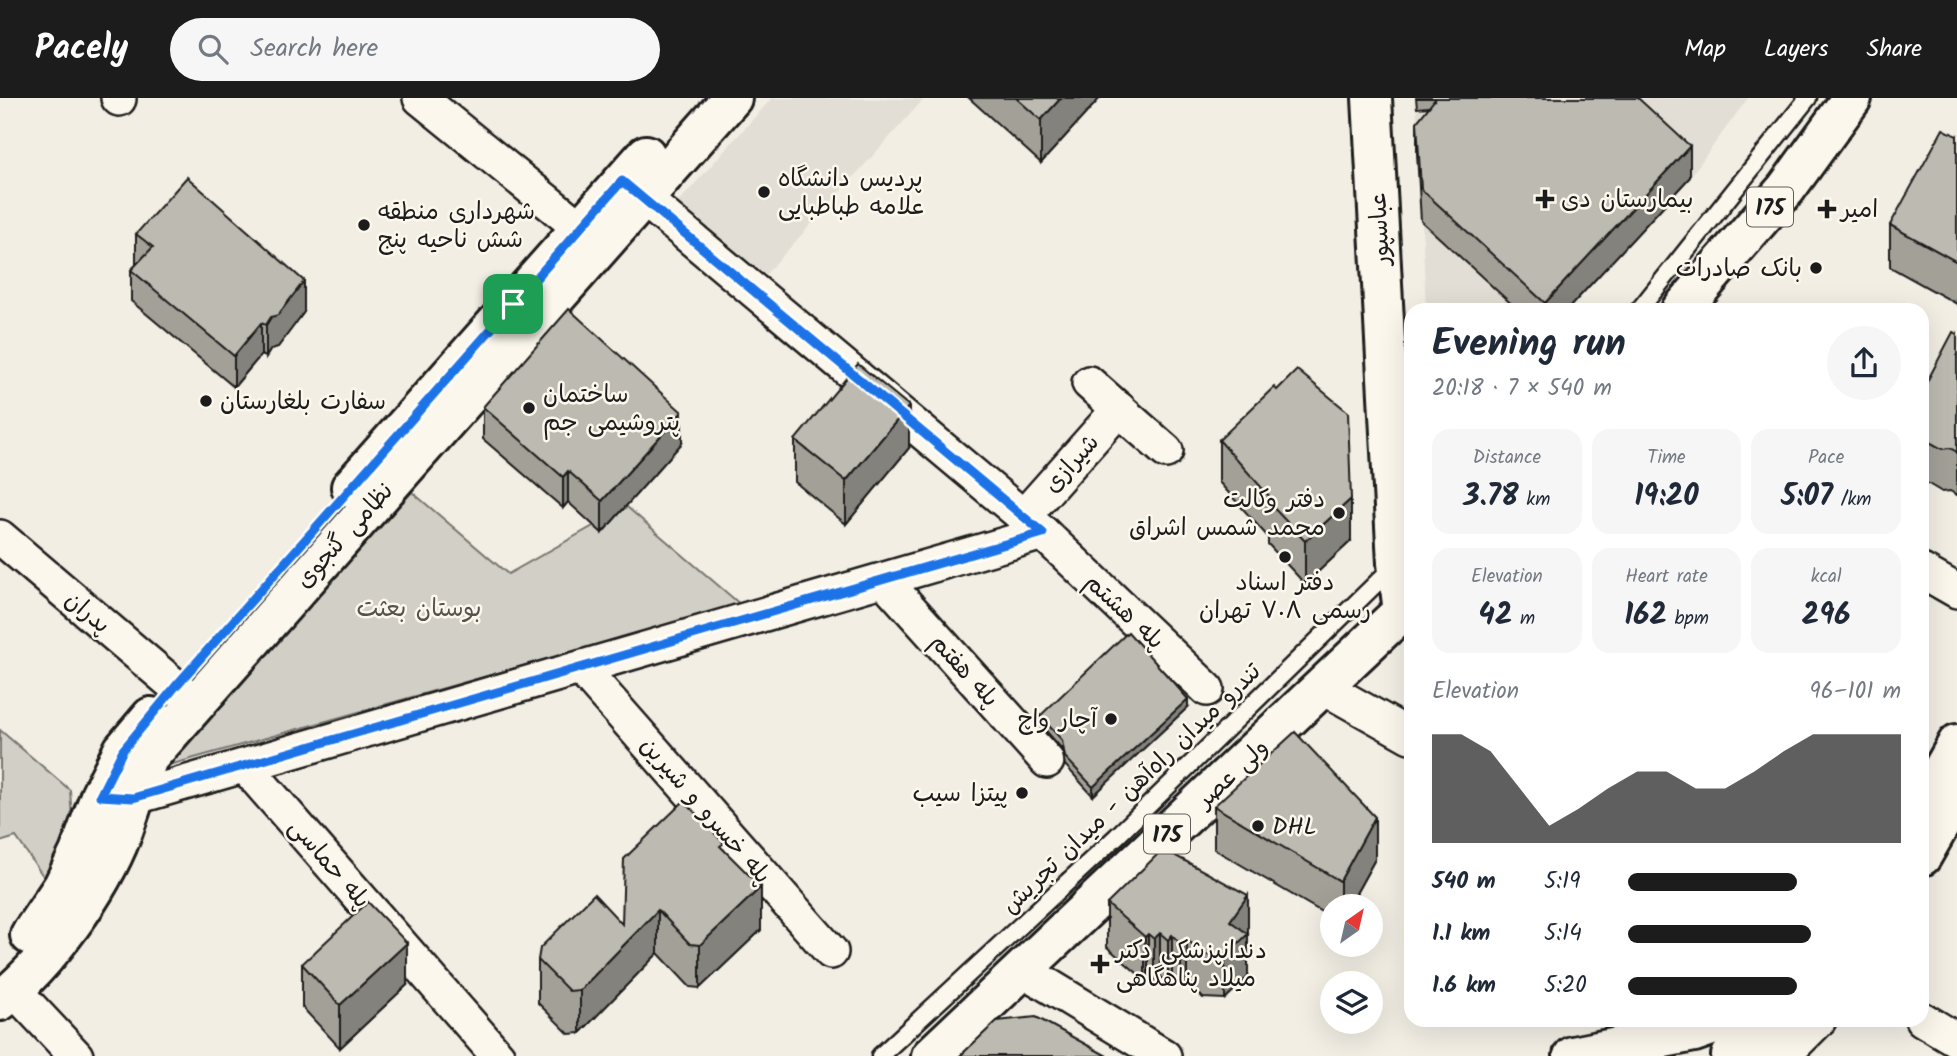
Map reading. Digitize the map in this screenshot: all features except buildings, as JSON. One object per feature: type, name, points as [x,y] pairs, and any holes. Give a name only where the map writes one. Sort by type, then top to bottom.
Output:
[{"type":"main road","name":"نظامی گنجوی","points":[[3,983],[38,964],[88,897],[121,835],[116,797],[148,758],[185,694],[591,237],[632,189],[696,98]]},
{"type":"main road","name":"نظامی گنجوی","points":[[632,189],[732,98]]},
{"type":"main road","name":"عباسپور","points":[[1373,98],[1404,556]]},
{"type":"main road","name":"175","points":[[1687,303],[1786,188],[1852,98]]},
{"type":"main road","name":"ولی عصر","points":[[931,1056],[1404,611]]},
{"type":"main road","points":[[1929,794],[1957,744]]},
{"type":"main road","points":[[1929,844],[1957,794]]},
{"type":"main road","points":[[1573,1056],[1708,1027]]},
{"type":"main road","points":[[1731,1056],[1784,1027]]},
{"type":"street","points":[[420,98],[591,237]]},
{"type":"street","name":"پله هشتم","points":[[632,189],[1033,525],[1208,689]]},
{"type":"street","points":[[1089,383],[1166,451]]},
{"type":"street","name":"شیرازی","points":[[1033,525],[1119,409]]},
{"type":"street","points":[[116,797],[245,766],[884,580],[1033,525]]},
{"type":"street","name":"پدران","points":[[0,537],[185,694]]},
{"type":"street","points":[[1929,574],[1957,591]]},
{"type":"street","name":"پله هفتم","points":[[884,580],[1046,761]]},
{"type":"street","name":"پله خسرو و شیرین","points":[[581,668],[831,952]]},
{"type":"street","points":[[1323,687],[1404,733]]},
{"type":"street","name":"پله حماسی","points":[[245,766],[498,1056]]},
{"type":"street","points":[[1023,970],[1164,1056]]},
{"type":"street","points":[[3,983],[76,1056]]},
{"type":"street","points":[[1929,1023],[1957,1040]]},
{"type":"street","points":[[1783,1056],[1812,1027]]},
{"type":"lane","points":[[1645,303],[1808,98]]},
{"type":"lane","name":"تندرو میدان راه‌آهن - میدان تجریش","points":[[880,1056],[1116,837],[1404,556]]},
{"type":"shaded area","name":"پردیس دانشگاه علامه طباطبایی","points":[[772,98],[924,99],[757,284],[673,208]]},
{"type":"shaded area","name":"بیمارستان دی","points":[[1416,98],[1748,98],[1690,177],[1573,303],[1426,303]]},
{"type":"green space","name":"بوستان بعثت","points":[[412,492],[508,574],[627,507],[741,605],[162,767]]},
{"type":"green space","points":[[0,730],[70,790],[73,834],[50,886],[16,837],[0,842]]},
{"type":"place","name":"پردیس دانشگاه علامه طباطبایی","points":[[764,192]]},
{"type":"place","name":"بیمارستان دی","points":[[1545,199]]},
{"type":"place","name":"امیر","points":[[1827,209]]},
{"type":"place","name":"شهرداری منطقه شش ناحیه پنج","points":[[364,225]]},
{"type":"place","name":"بانک صادرات","points":[[1816,268]]},
{"type":"place","name":"سفارت بلغارستان","points":[[206,401]]},
{"type":"place","name":"ساختمان پتروشیمی جم","points":[[529,408]]},
{"type":"place","name":"دفتر وکالت محمد شمس اشراق","points":[[1339,513]]},
{"type":"place","name":"دفتر اسناد رسمی ۷۰۸ تهران","points":[[1285,557]]},
{"type":"place","name":"آچار واچ","points":[[1111,719]]},
{"type":"place","name":"پیتزا سیب","points":[[1022,793]]},
{"type":"place","name":"DHL","points":[[1258,826]]},
{"type":"place","name":"دندانپزشکی دکتر میلاد پناهگاهی","points":[[1100,964]]},
{"type":"route","points":[[622,181],[1043,533],[133,798],[100,796],[123,750],[175,687],[513,304],[622,181]]}]
